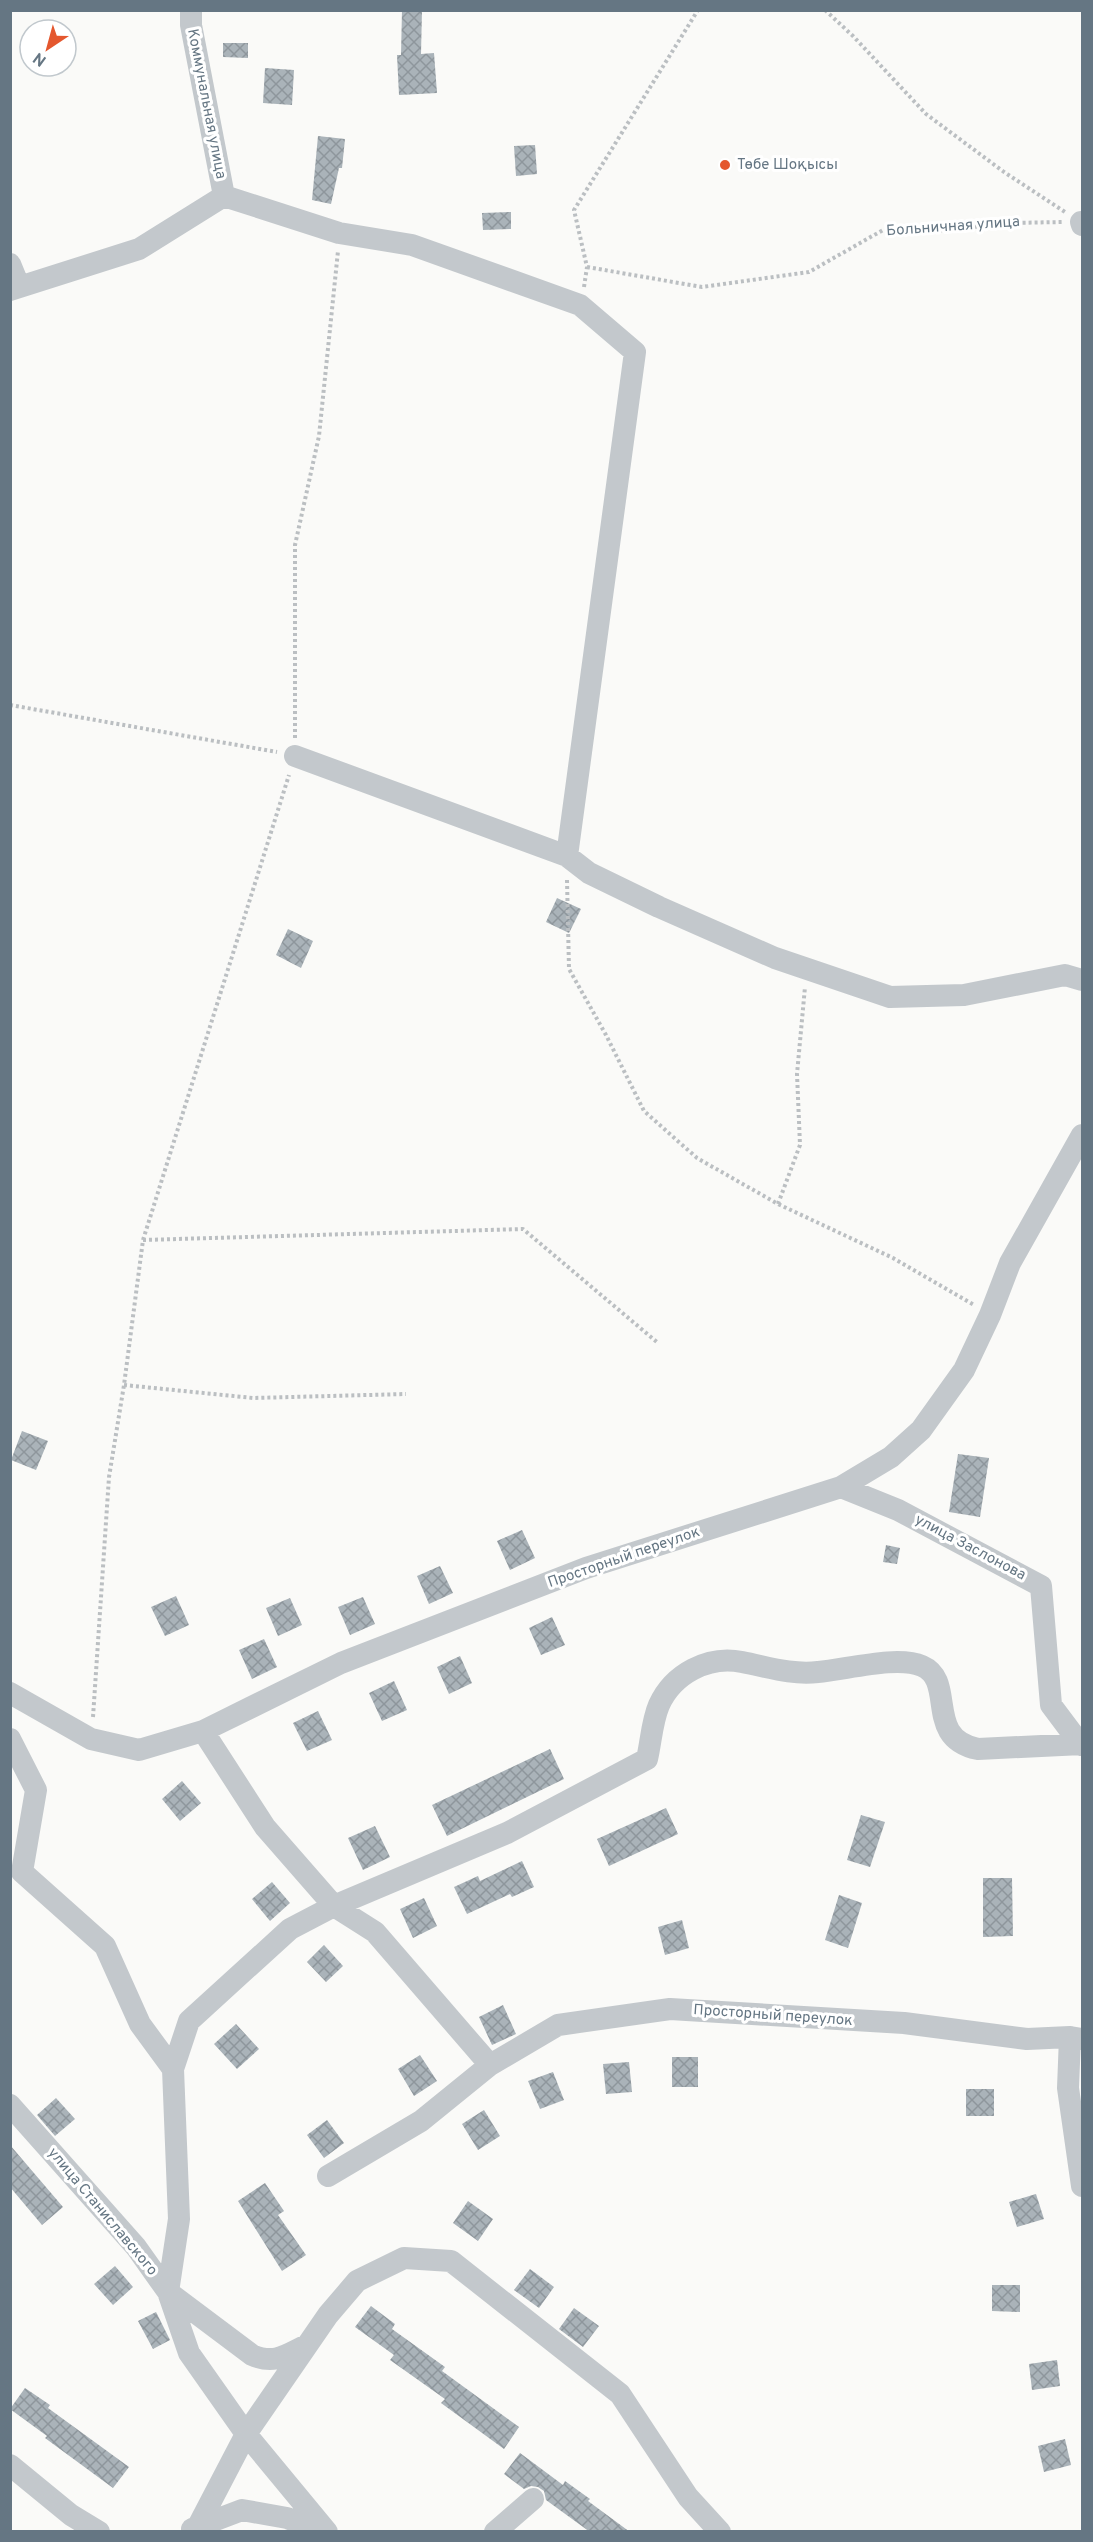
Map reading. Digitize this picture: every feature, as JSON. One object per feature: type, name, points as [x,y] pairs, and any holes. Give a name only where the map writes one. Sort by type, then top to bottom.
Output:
[{"type":"street","name":"Коммунальная улица","points":[[191,10],[191,25],[224,196]]},
{"type":"street","points":[[10,264],[15,288],[138,249],[224,196],[339,233],[412,245],[580,305],[635,352],[567,856]]},
{"type":"street","points":[[295,756],[567,856],[589,873],[659,907],[775,958],[890,997],[964,994],[1065,975],[1083,980]]},
{"type":"street","name":"Просторный переулок","points":[[10,1693],[91,1738],[139,1749],[203,1731],[341,1663],[586,1568],[842,1488],[891,1457],[921,1430],[964,1370],[990,1315],[1010,1263],[1083,1135]]},
{"type":"street","name":"улица Заслонова","points":[[842,1488],[898,1510],[1041,1586],[1052,1705],[1082,1745]]},
{"type":"street","points":[[307,2345],[274,2360],[264,2361],[252,2355],[168,2292],[179,2219],[173,2069],[189,2021],[290,1929],[334,1906],[507,1833],[647,1759],[659,1706],[671,1687],[686,1671],[712,1662],[738,1661],[797,1674],[834,1671],[876,1663],[905,1663],[923,1666],[937,1679],[946,1729],[964,1746],[978,1749],[1082,1745]]},
{"type":"street","points":[[203,1731],[265,1827],[334,1906],[375,1932],[490,2064]]},
{"type":"street","points":[[10,1739],[36,1790],[22,1872],[105,1946],[140,2024],[173,2069]]},
{"type":"street","name":"Просторный переулок","points":[[328,2176],[421,2121],[490,2064],[558,2025],[670,2009],[904,2024],[1027,2039],[1076,2038]]},
{"type":"street","points":[[1076,2038],[1068,2088],[1083,2186]]},
{"type":"street","name":"улица Станиславского","points":[[10,2104],[136,2247],[168,2292],[189,2353],[246,2434],[325,2532]]},
{"type":"street","points":[[191,2529],[246,2434],[328,2315],[357,2281],[404,2258],[451,2262],[620,2394],[688,2497],[720,2532]]},
{"type":"street","points":[[10,2465],[71,2515],[99,2532]]},
{"type":"street","points":[[495,2532],[533,2499]]},
{"type":"street","points":[[191,2529],[242,2510],[286,2518],[325,2532]]},
{"type":"path","points":[[580,305],[588,267],[574,210],[698,10]]},
{"type":"path","points":[[825,10],[853,36],[926,114],[1004,172],[1082,223]]},
{"type":"path","name":"Больничная улица","points":[[588,267],[702,287],[809,272],[883,230],[927,232],[1009,222],[1082,223]]},
{"type":"path","points":[[91,1738],[109,1477],[143,1240],[295,756],[296,545],[319,436],[339,233]]},
{"type":"path","points":[[10,705],[295,756]]},
{"type":"path","points":[[567,856],[569,969],[606,1035],[644,1111],[697,1158],[778,1204],[893,1258],[990,1315]]},
{"type":"path","points":[[778,1204],[800,1145],[797,1074],[806,968]]},
{"type":"path","points":[[143,1240],[523,1229],[658,1343]]},
{"type":"path","points":[[124,1385],[253,1398],[406,1394]]},
{"type":"building","points":[[402,10],[422,10],[421,54],[434,53],[437,93],[399,95],[397,55],[401,55]]},
{"type":"building","points":[[223,43],[248,43],[248,58],[223,57]]},
{"type":"building","points":[[265,68],[294,70],[292,105],[263,103]]},
{"type":"building","points":[[318,136],[345,139],[342,168],[339,168],[331,204],[312,200]]},
{"type":"building","points":[[535,145],[537,174],[516,176],[514,146]]},
{"type":"building","points":[[511,212],[511,229],[483,230],[482,213]]},
{"type":"building","points":[[557,898],[581,909],[569,933],[546,922]]},
{"type":"building","points":[[288,929],[313,941],[301,968],[276,955]]},
{"type":"building","points":[[22,1431],[48,1441],[36,1470],[11,1460]]},
{"type":"building","points":[[958,1454],[989,1458],[980,1517],[949,1512]]},
{"type":"building","points":[[522,1530],[535,1558],[510,1570],[497,1541]]},
{"type":"building","points":[[886,1545],[900,1548],[897,1564],[883,1562]]},
{"type":"building","points":[[440,1566],[453,1593],[429,1604],[417,1576]]},
{"type":"building","points":[[176,1596],[189,1625],[165,1636],[151,1607]]},
{"type":"building","points":[[363,1597],[375,1624],[350,1635],[338,1607]]},
{"type":"building","points":[[290,1598],[302,1625],[278,1636],[266,1608]]},
{"type":"building","points":[[552,1617],[565,1645],[541,1655],[529,1628]]},
{"type":"building","points":[[264,1639],[277,1667],[252,1679],[239,1650]]},
{"type":"building","points":[[460,1656],[472,1683],[449,1694],[437,1667]]},
{"type":"building","points":[[394,1681],[407,1710],[382,1721],[369,1693]]},
{"type":"building","points":[[318,1711],[332,1740],[307,1751],[293,1723]]},
{"type":"building","points":[[550,1749],[564,1779],[447,1836],[432,1805]]},
{"type":"building","points":[[182,1781],[201,1803],[180,1821],[162,1799]]},
{"type":"building","points":[[666,1808],[678,1834],[609,1866],[597,1839]]},
{"type":"building","points":[[861,1815],[885,1822],[870,1867],[847,1860]]},
{"type":"building","points":[[375,1826],[390,1857],[363,1870],[348,1838]]},
{"type":"building","points":[[522,1861],[534,1887],[512,1897],[510,1894],[467,1914],[454,1887],[478,1876],[480,1881]]},
{"type":"building","points":[[983,1878],[1012,1878],[1013,1936],[983,1937]]},
{"type":"building","points":[[272,1882],[290,1903],[270,1921],[252,1899]]},
{"type":"building","points":[[839,1895],[862,1903],[848,1948],[825,1940]]},
{"type":"building","points":[[424,1898],[437,1926],[413,1938],[400,1909]]},
{"type":"building","points":[[682,1920],[689,1948],[665,1955],[658,1927]]},
{"type":"building","points":[[324,1945],[343,1966],[326,1982],[307,1962]]},
{"type":"building","points":[[503,2005],[516,2034],[492,2045],[479,2017]]},
{"type":"building","points":[[236,2024],[259,2049],[237,2069],[214,2044]]},
{"type":"building","points":[[420,2055],[437,2081],[414,2096],[398,2069]]},
{"type":"building","points":[[672,2057],[698,2057],[698,2087],[672,2087]]},
{"type":"building","points":[[629,2062],[632,2092],[606,2094],[603,2064]]},
{"type":"building","points":[[553,2072],[564,2100],[540,2109],[528,2081]]},
{"type":"building","points":[[966,2089],[994,2089],[994,2116],[966,2116]]},
{"type":"building","points":[[56,2098],[75,2119],[55,2136],[37,2115]]},
{"type":"building","points":[[484,2110],[500,2136],[478,2150],[462,2124]]},
{"type":"building","points":[[327,2120],[344,2143],[324,2158],[307,2135]]},
{"type":"building","points":[[10,2145],[63,2207],[42,2225],[10,2187]]},
{"type":"building","points":[[265,2183],[284,2211],[278,2215],[306,2255],[282,2271],[238,2201]]},
{"type":"building","points":[[1036,2194],[1044,2219],[1017,2227],[1009,2202]]},
{"type":"building","points":[[468,2201],[493,2219],[478,2241],[453,2223]]},
{"type":"building","points":[[115,2266],[133,2287],[113,2305],[94,2284]]},
{"type":"building","points":[[530,2269],[554,2287],[539,2308],[514,2290]]},
{"type":"building","points":[[992,2285],[1020,2285],[1020,2312],[992,2311]]},
{"type":"building","points":[[371,2306],[395,2324],[392,2329],[445,2367],[442,2371],[519,2427],[504,2449],[441,2403],[445,2399],[390,2360],[394,2355],[355,2327]]},
{"type":"building","points":[[574,2308],[599,2326],[583,2347],[559,2329]]},
{"type":"building","points":[[156,2312],[170,2340],[153,2349],[138,2321]]},
{"type":"building","points":[[1057,2360],[1060,2386],[1032,2390],[1029,2364]]},
{"type":"building","points":[[25,2388],[50,2405],[48,2408],[129,2467],[113,2488],[10,2409]]},
{"type":"building","points":[[1065,2439],[1071,2465],[1044,2472],[1038,2446]]},
{"type":"building","points":[[520,2453],[563,2485],[565,2481],[630,2532],[590,2532],[546,2500],[544,2491],[538,2487],[531,2486],[524,2489],[504,2474]]},
{"type":"place","name":"Төбе Шоқысы","points":[[725,165]]}]
